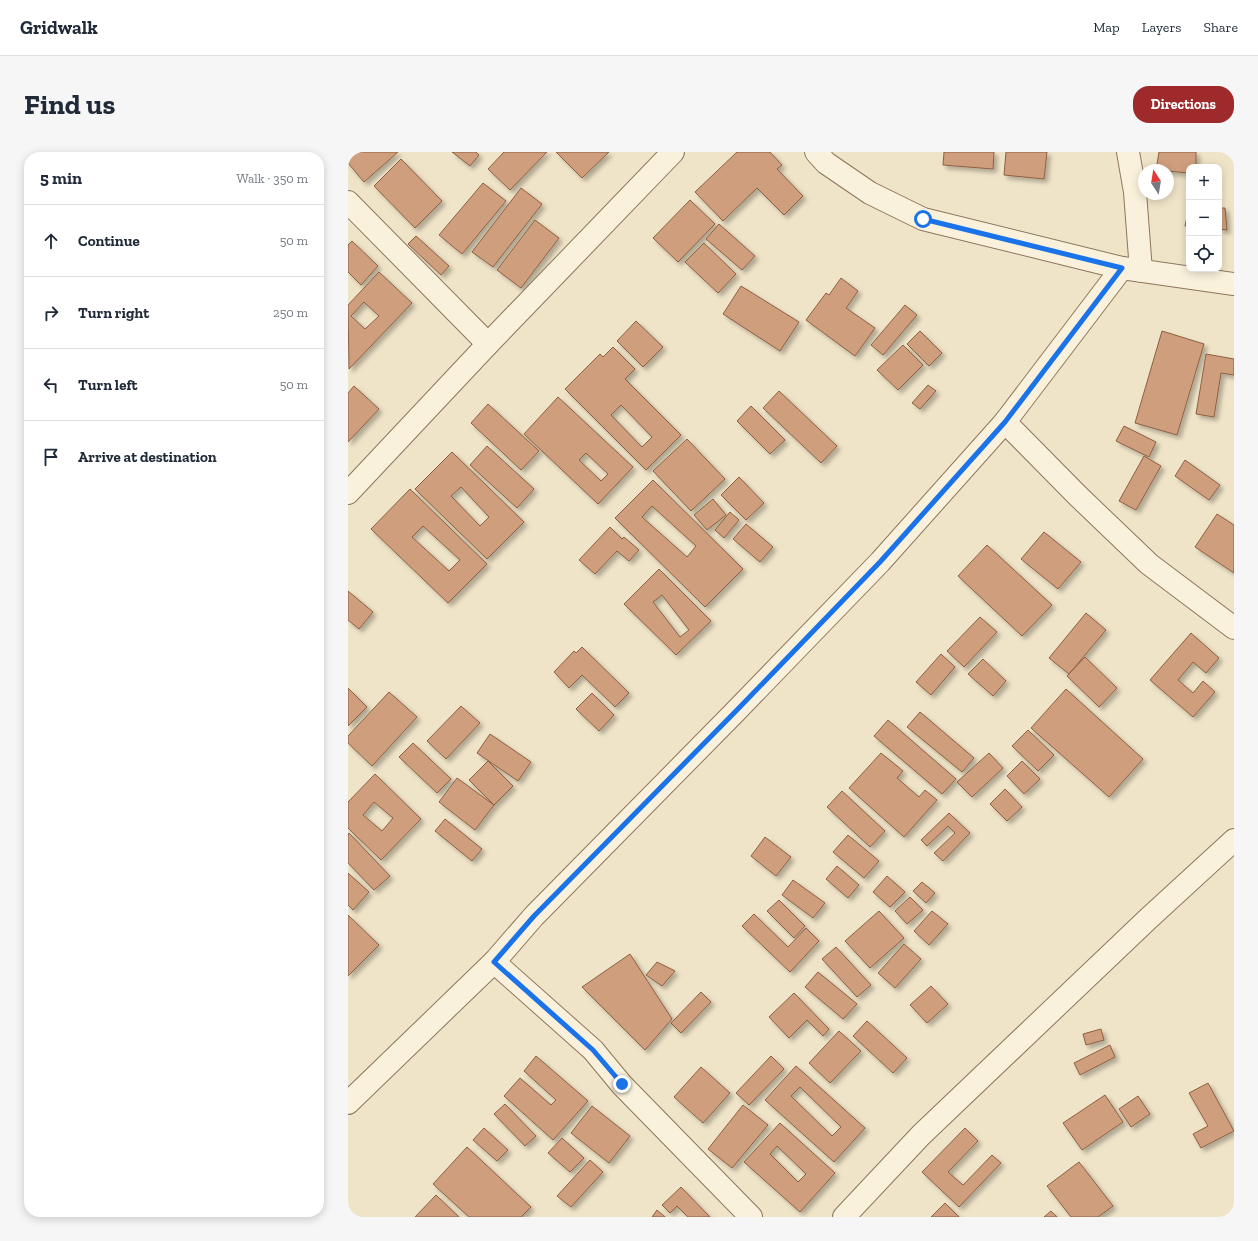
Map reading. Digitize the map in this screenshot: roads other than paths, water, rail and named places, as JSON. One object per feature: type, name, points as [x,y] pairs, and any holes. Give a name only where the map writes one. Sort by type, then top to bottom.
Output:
[{"type":"street","points":[[348,493],[488,344],[673,152]]},
{"type":"street","points":[[816,152],[826,162],[870,193],[923,219],[1132,270],[1234,284]]},
{"type":"street","points":[[348,1103],[494,962],[534,916],[880,562],[1005,422],[1132,270],[1135,192],[1128,152]]},
{"type":"street","points":[[348,202],[488,344]]},
{"type":"street","points":[[1005,422],[1078,496],[1149,564],[1234,628]]},
{"type":"street","points":[[844,1217],[921,1135],[1149,918],[1234,840]]},
{"type":"street","points":[[494,962],[593,1050],[622,1084],[751,1217]]}]
